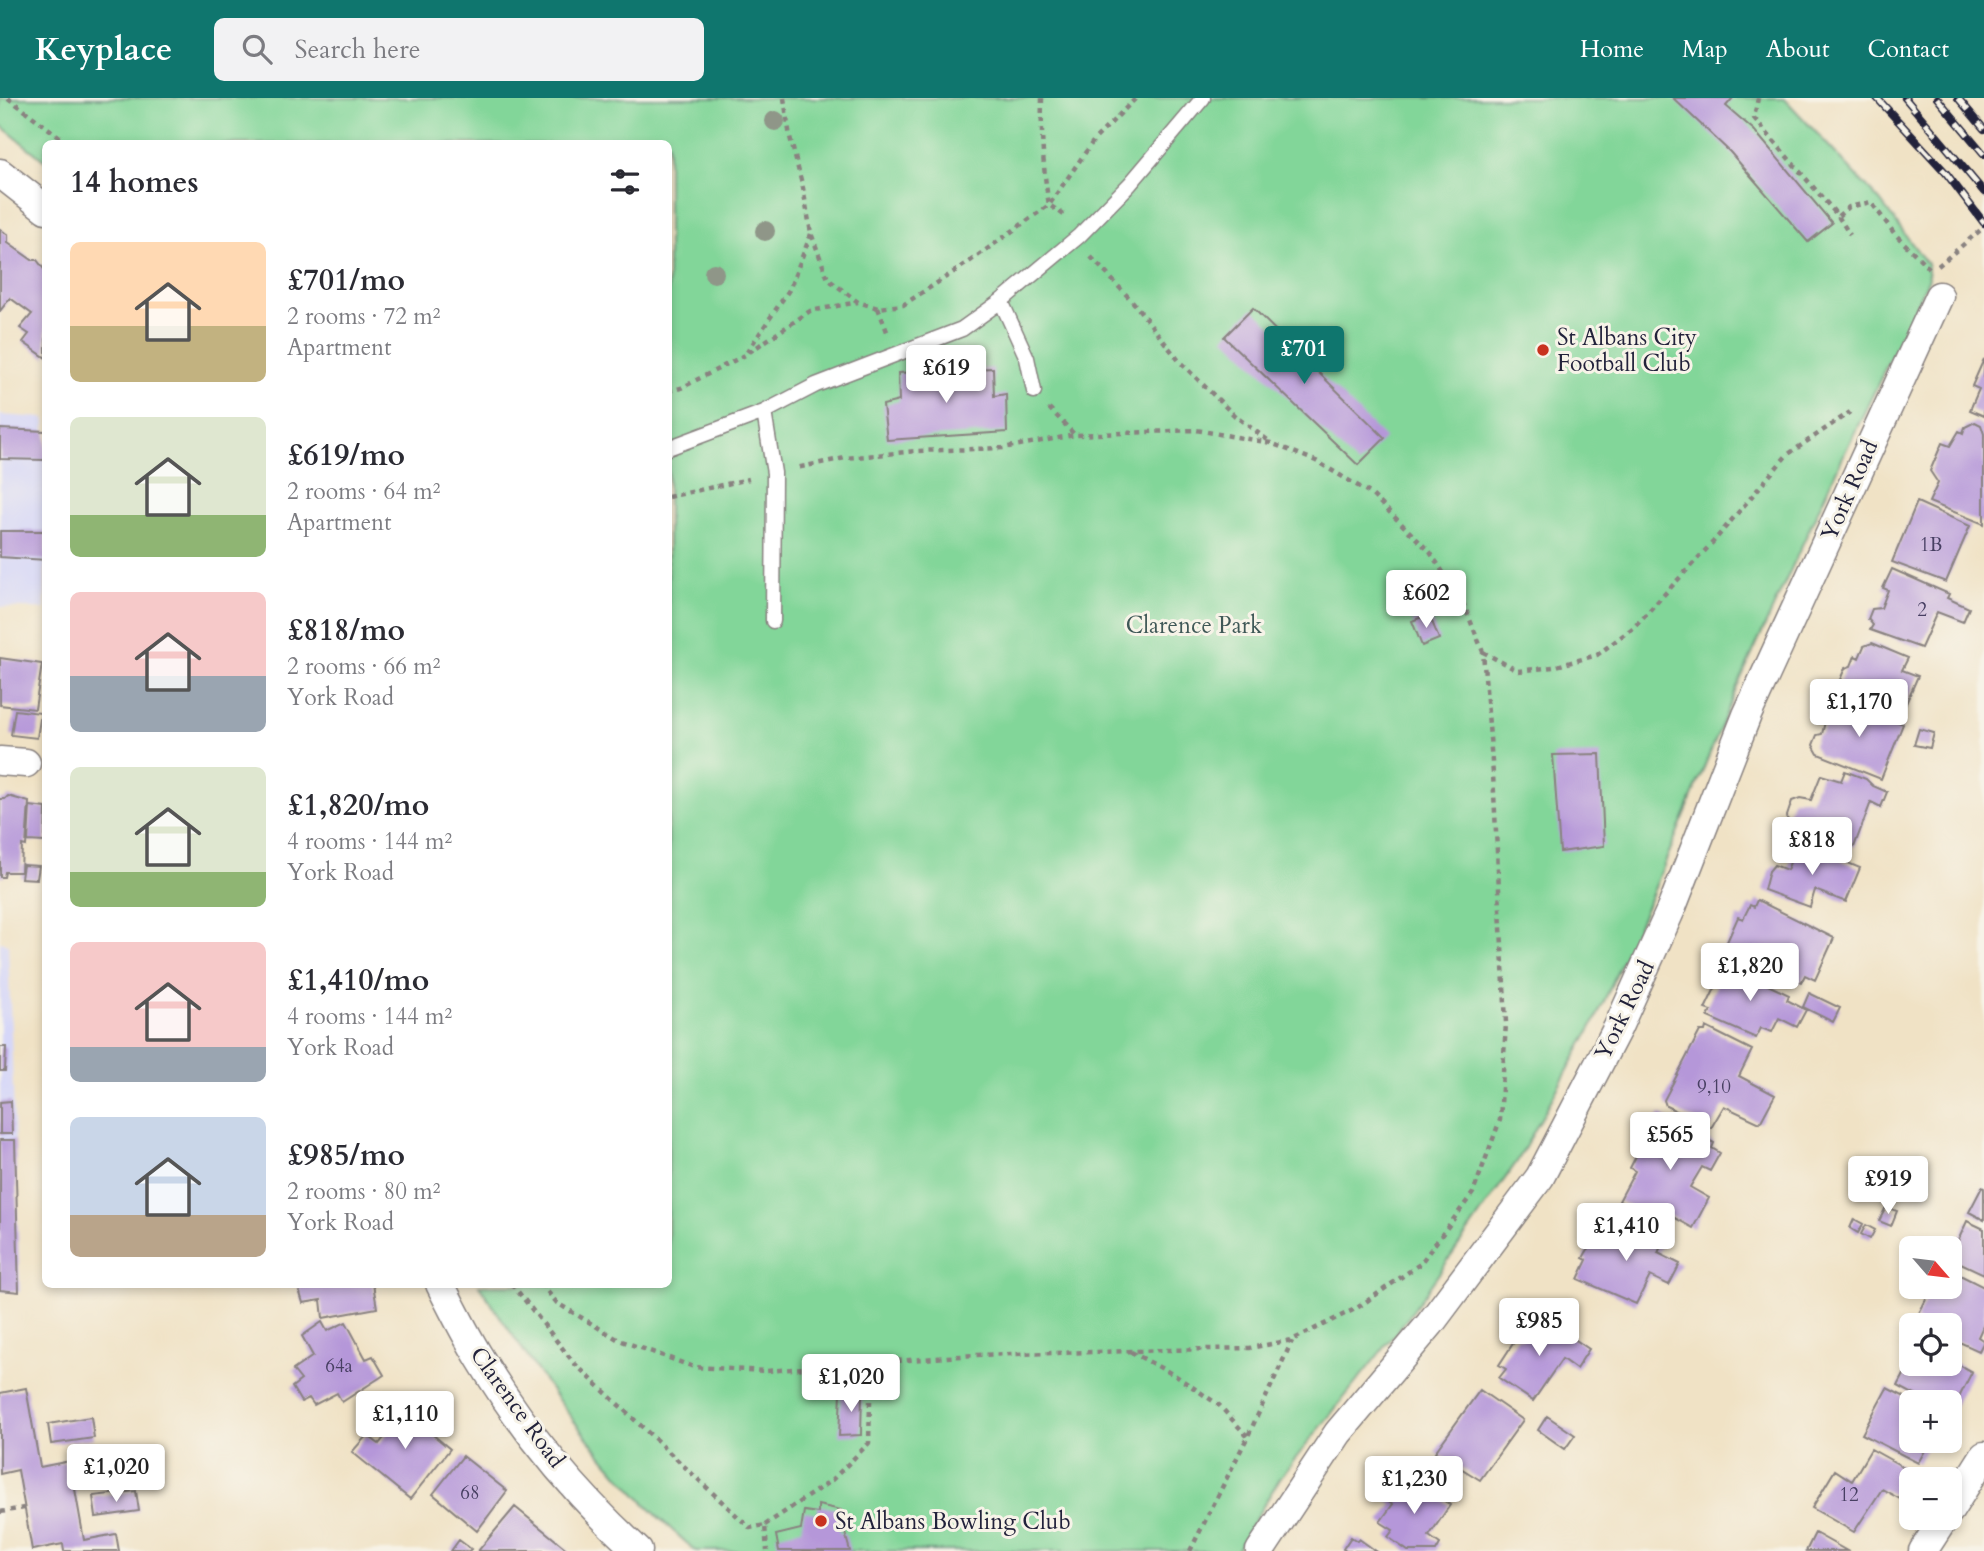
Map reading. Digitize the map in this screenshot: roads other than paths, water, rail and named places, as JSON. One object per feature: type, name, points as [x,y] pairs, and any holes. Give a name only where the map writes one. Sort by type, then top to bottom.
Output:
[{"type":"street","points":[[0,173],[42,206]]},
{"type":"street","name":"York Road","points":[[1260,1551],[1338,1433],[1430,1324],[1540,1177],[1635,991],[1672,907],[1747,715],[1939,296]]},
{"type":"street","name":"Clarence Road","points":[[442,1288],[481,1360],[522,1421],[602,1518],[638,1551]]},
{"type":"street","points":[[1962,1491],[1984,1456]]},
{"type":"street","points":[[1923,1551],[1937,1530]]},
{"type":"lane","points":[[672,446],[764,412],[816,385],[962,329],[1001,301],[1079,236],[1130,184],[1203,98]]},
{"type":"lane","points":[[1001,301],[1027,358],[1034,391]]},
{"type":"lane","points":[[764,412],[774,473],[773,621]]},
{"type":"railway","points":[[1877,98],[1946,173],[1984,223]]},
{"type":"railway","points":[[1905,98],[1984,192]]},
{"type":"railway","points":[[1937,98],[1984,154]]},
{"type":"railway","points":[[1958,98],[1984,129]]},
{"type":"place","name":"St Albans City Football Club","points":[[1543,350]]},
{"type":"place","name":"St Albans Bowling Club","points":[[821,1521]]},
{"type":"park label","name":"Clarence Park","points":[[1194,625]]}]
